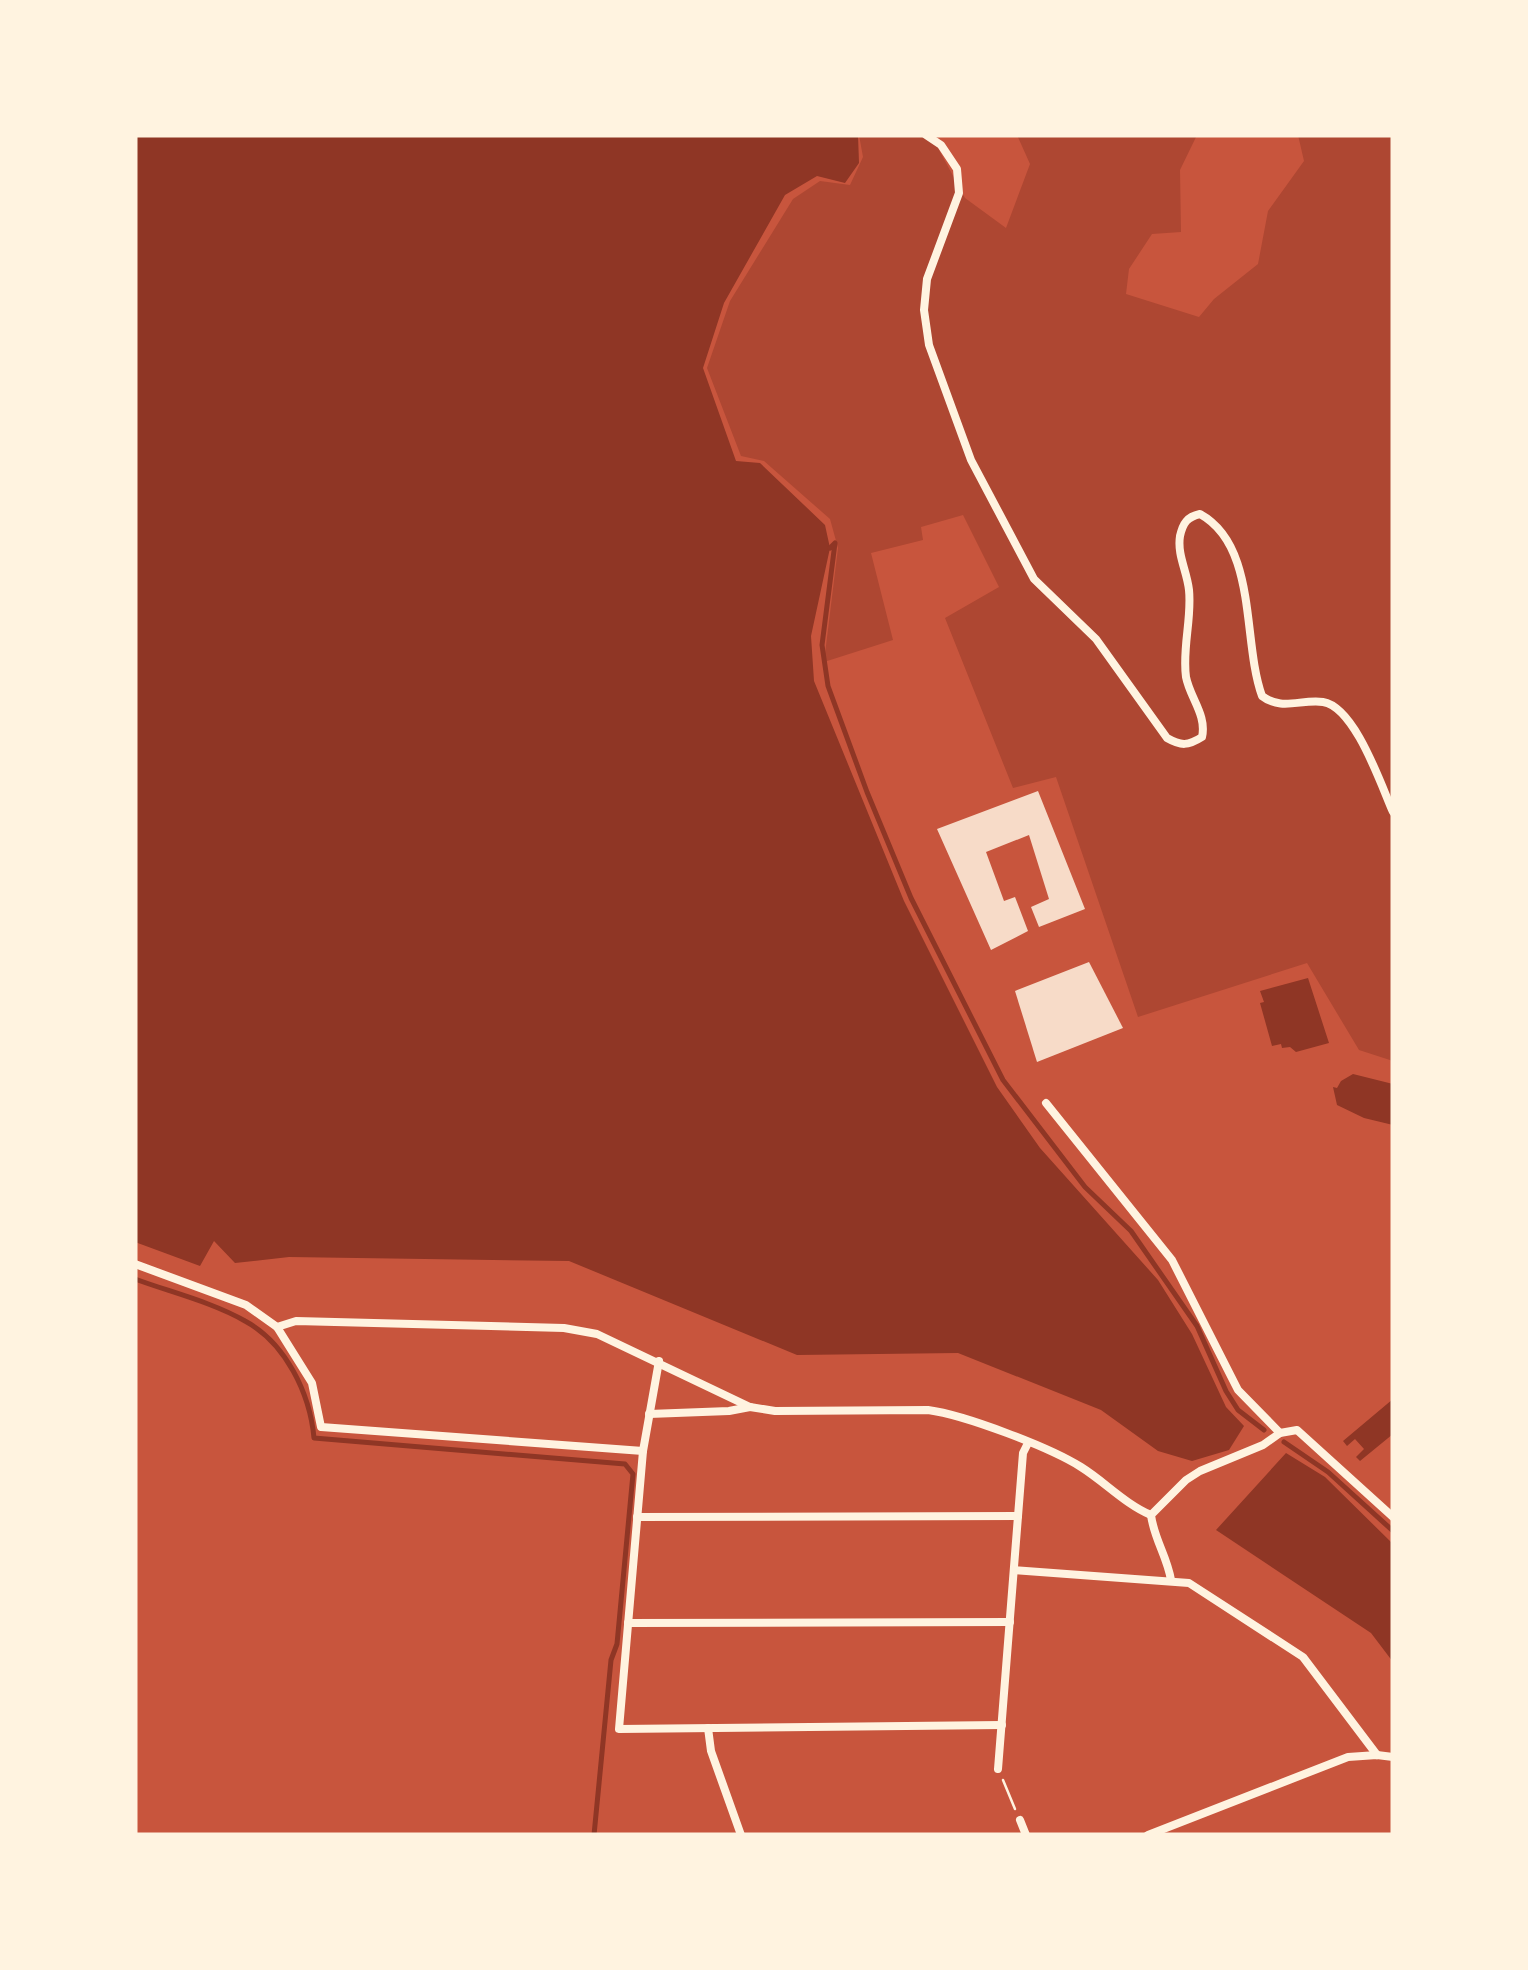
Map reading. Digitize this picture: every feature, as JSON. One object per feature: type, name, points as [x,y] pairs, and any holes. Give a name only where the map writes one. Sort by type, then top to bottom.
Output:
[{"type":"street","points":[[926,135],[941,145],[957,169],[959,193],[927,279],[924,310],[929,346],[972,460],[1034,579],[1096,639],[1167,738],[1184,746],[1192,744],[1202,737],[1204,724],[1185,672],[1189,586],[1180,557],[1180,538],[1184,523],[1192,516],[1200,514],[1212,520],[1223,532],[1240,570],[1262,696],[1282,705],[1326,702],[1341,713],[1365,749],[1393,812]]},
{"type":"street","points":[[1046,1104],[1172,1260],[1238,1390],[1280,1433]]},
{"type":"street","points":[[135,1264],[246,1305],[277,1328],[312,1383],[322,1427],[643,1451]]},
{"type":"street","points":[[277,1328],[296,1322],[564,1328],[598,1334],[750,1406],[775,1411],[951,1413],[1079,1465],[1151,1515]]},
{"type":"street","points":[[660,1361],[643,1451],[618,1729],[1002,1725]]},
{"type":"street","points":[[649,1414],[729,1411],[750,1406]]},
{"type":"street","points":[[1151,1515],[1186,1480],[1263,1445],[1280,1433],[1296,1430],[1393,1517]]},
{"type":"street","points":[[998,1769],[1023,1453],[1028,1444]]},
{"type":"street","points":[[1151,1515],[1154,1536],[1169,1566],[1171,1580]]},
{"type":"street","points":[[637,1517],[1018,1516]]},
{"type":"street","points":[[1014,1570],[1189,1583],[1303,1657],[1377,1755]]},
{"type":"street","points":[[628,1622],[1010,1622]]},
{"type":"street","points":[[708,1728],[734,1822],[742,1835]]},
{"type":"street","points":[[1148,1835],[1348,1757],[1393,1757]]},
{"type":"street","points":[[1020,1820],[1026,1835]]},
{"type":"path","points":[[998,1769],[1020,1820]]},
{"type":"shaded area","points":[[135,135],[858,135],[859,163],[845,183],[817,176],[785,195],[724,303],[703,368],[736,461],[760,463],[825,525],[830,548],[811,636],[814,681],[904,901],[997,1087],[1040,1148],[1158,1280],[1192,1334],[1226,1407],[1244,1426],[1229,1450],[1192,1461],[1158,1451],[1101,1410],[958,1353],[797,1355],[569,1261],[289,1257],[235,1263],[214,1241],[200,1266],[135,1242]]},
{"type":"shaded area","points":[[859,135],[931,135],[965,198],[1006,228],[1030,164],[1017,135],[1197,135],[1180,170],[1181,232],[1152,234],[1129,269],[1126,294],[1199,317],[1214,299],[1258,264],[1268,211],[1304,161],[1298,135],[1393,135],[1393,1061],[1359,1050],[1307,963],[1138,1017],[1056,777],[1013,788],[945,618],[999,587],[963,515],[921,527],[923,540],[871,553],[893,640],[824,662],[838,548],[830,519],[764,461],[741,456],[707,368],[730,301],[793,199],[820,181],[850,185],[863,157]]},
{"type":"shaded area","points":[[1308,978],[1329,1043],[1296,1052],[1290,1047],[1282,1048],[1281,1044],[1272,1046],[1260,991]]},
{"type":"shaded area","points":[[1353,1074],[1393,1084],[1393,1125],[1364,1118],[1337,1105],[1333,1087],[1337,1088]]},
{"type":"shaded area","points":[[1393,1399],[1393,1434],[1360,1461],[1356,1457],[1364,1449],[1355,1439],[1347,1446],[1343,1441]]},
{"type":"shaded area","points":[[1286,1453],[1325,1477],[1393,1544],[1393,1662],[1371,1633],[1216,1530]]},
{"type":"building","points":[[1038,791],[1085,909],[1039,927],[1031,907],[1049,899],[1029,835],[986,852],[1004,901],[1015,897],[1028,931],[991,950],[937,829]]},
{"type":"building","points":[[1089,962],[1123,1028],[1037,1062],[1015,991]]},
{"type":"waterway","points":[[830,548],[835,543],[822,645],[828,686],[911,898],[1003,1080],[1085,1187],[1131,1231],[1197,1326],[1238,1410],[1264,1430]]},
{"type":"waterway","points":[[135,1279],[219,1308],[273,1342],[301,1387],[314,1438],[625,1464],[633,1474],[594,1835]]},
{"type":"waterway","points":[[1284,1442],[1328,1472],[1393,1531]]}]
